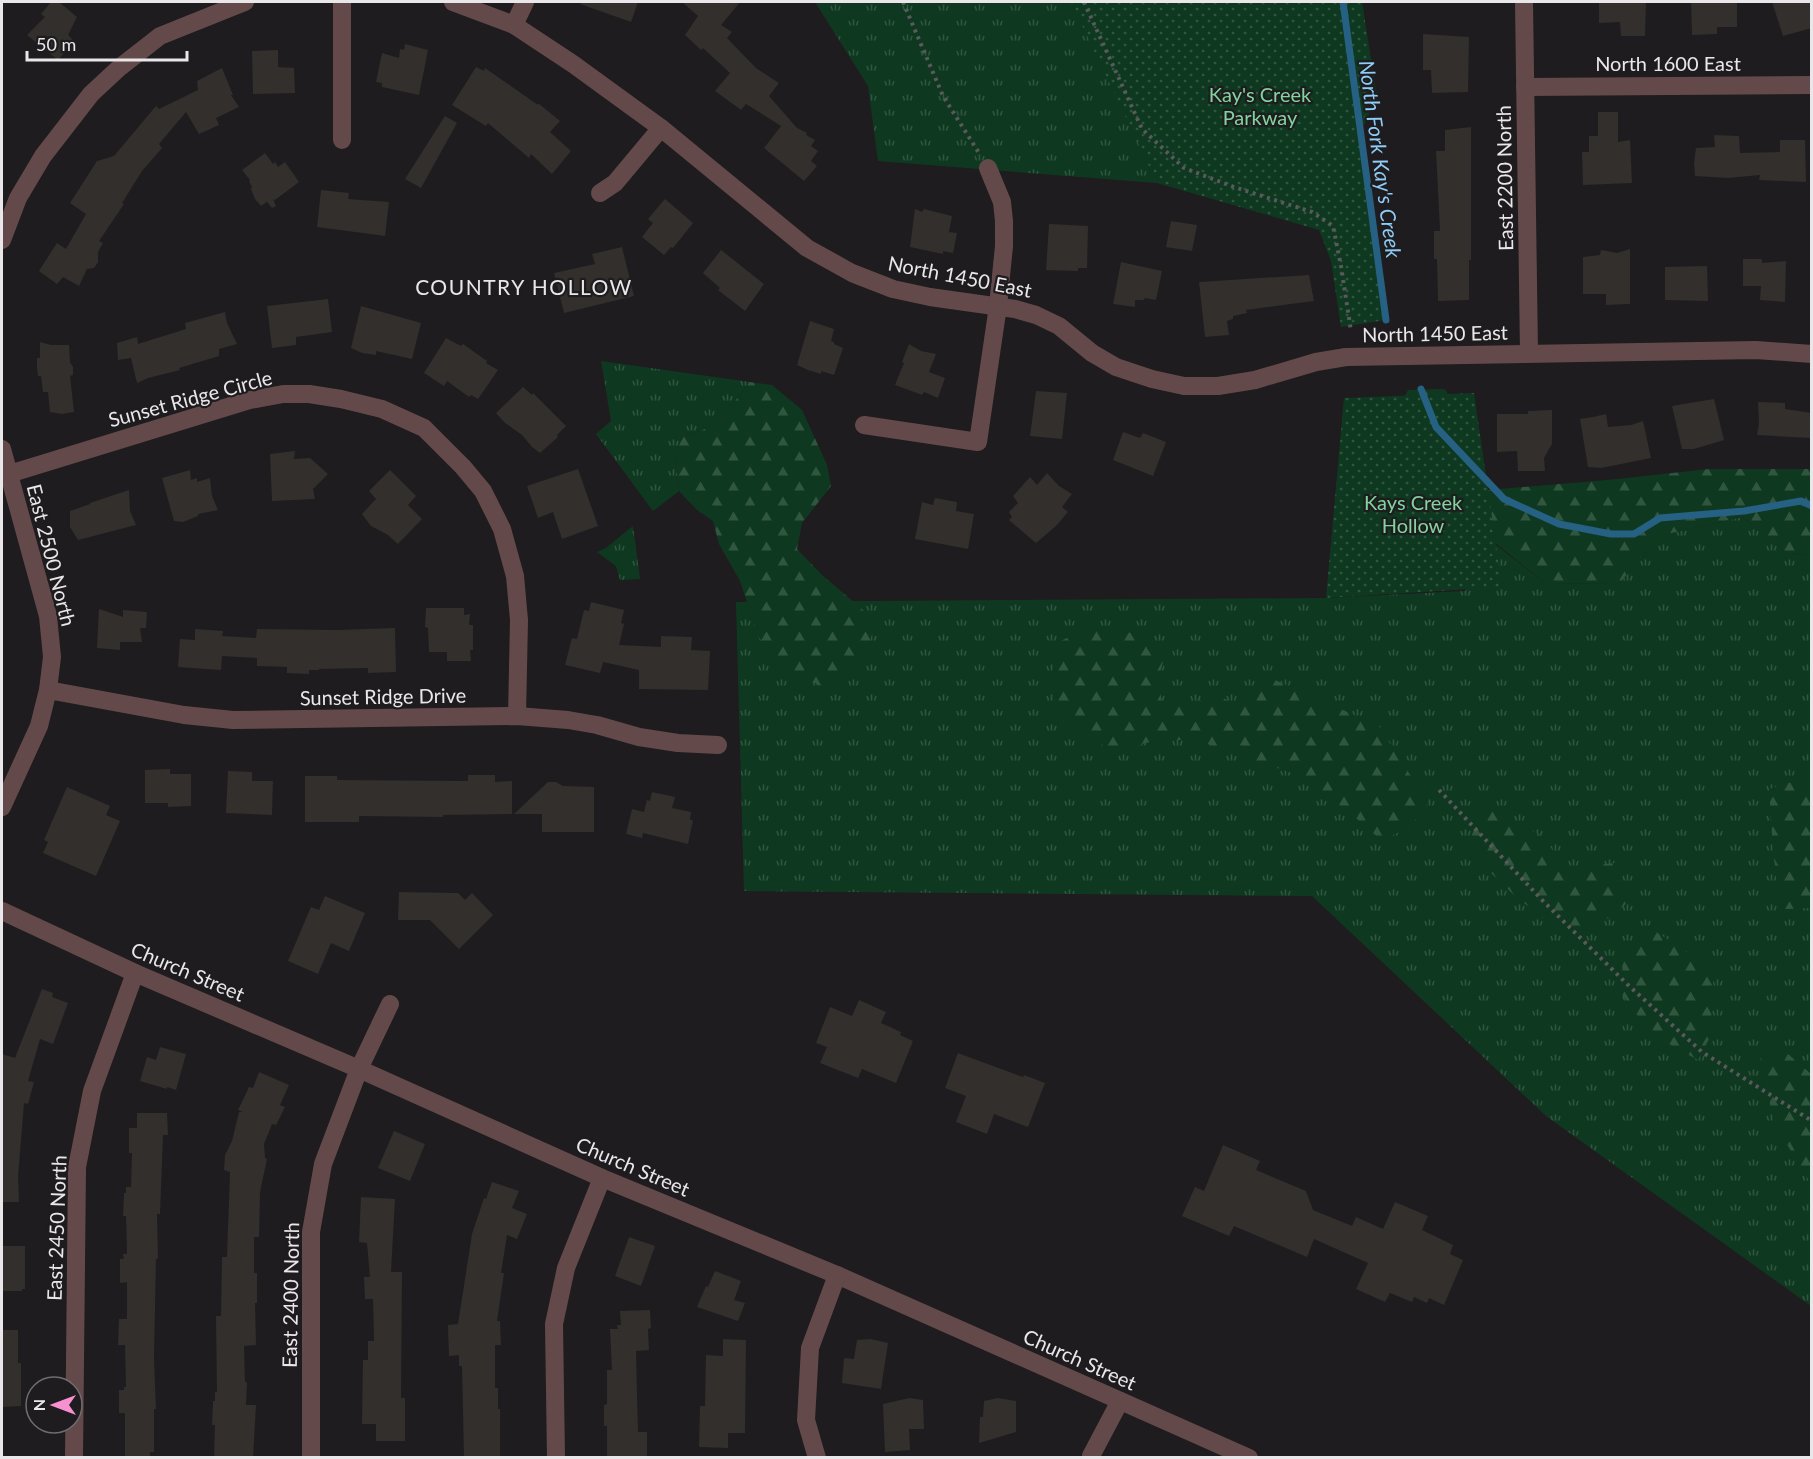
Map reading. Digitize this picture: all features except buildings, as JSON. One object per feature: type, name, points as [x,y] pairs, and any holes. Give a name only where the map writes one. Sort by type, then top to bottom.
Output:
[{"type":"street","points":[[2,240],[18,198],[43,156],[91,94],[118,68],[160,36],[245,2]]},
{"type":"street","points":[[342,2],[342,140]]},
{"type":"street","name":"North 1450 East","points":[[453,2],[514,24],[573,64],[661,128],[807,248],[852,273],[893,289],[930,297],[998,306],[1036,315],[1059,326],[1092,353],[1116,367],[1152,379],[1184,386],[1218,386],[1256,380],[1316,362],[1346,357],[1756,350],[1812,354]]},
{"type":"street","points":[[514,24],[525,2]]},
{"type":"street","name":"East 2200 North","points":[[1524,2],[1529,353]]},
{"type":"street","name":"North 1600 East","points":[[1525,87],[1812,85]]},
{"type":"street","points":[[600,193],[615,183],[661,128]]},
{"type":"street","points":[[864,425],[978,442],[998,306],[1004,246],[1002,202],[988,168]]},
{"type":"street","name":"Sunset Ridge Circle","points":[[9,474],[250,400],[283,394],[309,394],[341,399],[382,409],[424,428],[463,467],[483,491],[502,529],[515,576],[519,620],[517,716]]},
{"type":"street","name":"East 2500 North","points":[[2,449],[48,616],[52,657],[48,690],[39,726],[2,807]]},
{"type":"street","name":"Sunset Ridge Drive","points":[[48,690],[184,715],[232,720],[517,716],[568,720],[597,725],[639,737],[678,743],[718,745]]},
{"type":"street","name":"Church Street","points":[[2,910],[135,973],[359,1069],[602,1178],[837,1275],[1250,1458]]},
{"type":"street","name":"East 2450 North","points":[[74,1458],[77,1167],[92,1091],[135,973]]},
{"type":"street","name":"East 2400 North","points":[[311,1458],[311,1232],[323,1164],[359,1069],[390,1004]]},
{"type":"street","points":[[556,1458],[554,1324],[566,1268],[602,1178]]},
{"type":"street","points":[[817,1458],[806,1420],[810,1348],[837,1275]]},
{"type":"street","points":[[1090,1456],[1120,1401]]},
{"type":"path","points":[[903,2],[943,96],[988,168]]},
{"type":"path","points":[[1084,2],[1142,129],[1184,168],[1312,212],[1333,226],[1351,331]]},
{"type":"path","points":[[1439,790],[1543,901],[1627,984],[1702,1052],[1812,1121]]},
{"type":"green space","points":[[815,2],[1099,2],[1153,125],[1157,183],[878,161],[868,86]]},
{"type":"green space","name":"Kay's Creek Parkway","points":[[1071,2],[1362,2],[1377,97],[1360,133],[1386,320],[1341,327],[1331,261],[1319,230],[1157,183]]},
{"type":"green space","points":[[601,361],[750,382],[724,415],[703,430],[681,437],[676,459],[679,491],[653,511],[596,434],[611,421]]},
{"type":"green space","points":[[750,382],[772,385],[802,410],[827,465],[831,486],[802,523],[797,549],[822,575],[876,621],[865,658],[825,688],[793,672],[759,638],[740,581],[719,544],[713,521],[696,509],[679,491],[676,459],[681,437],[703,430],[724,415]]},
{"type":"green space","points":[[1445,389],[1466,429],[1488,490],[1709,469],[1811,469],[1811,555],[1787,554],[1743,517],[1658,536],[1619,584],[1545,583],[1379,449],[1408,390]]},
{"type":"green space","name":"Kays Creek Hollow","points":[[1474,393],[1502,587],[1326,598],[1344,398]]},
{"type":"green space","points":[[1743,517],[1787,554],[1811,555],[1811,1306],[1546,1116],[1312,896],[744,891],[736,602],[1326,598],[1465,591],[1496,545],[1545,583],[1619,584],[1658,536]]},
{"type":"green space","points":[[633,526],[640,579],[620,580],[616,566],[597,552],[606,548]]},
{"type":"green space","points":[[1087,628],[1135,633],[1165,654],[1158,681],[1163,707],[1217,695],[1239,706],[1252,690],[1275,680],[1379,726],[1428,803],[1409,828],[1381,840],[1348,811],[1295,774],[1202,742],[1168,739],[1145,743],[1120,752],[1073,733],[1056,713],[1051,677],[1061,641]]},
{"type":"green space","points":[[1811,776],[1811,908],[1786,909],[1780,907],[1769,789]]},
{"type":"green space","points":[[1482,805],[1542,836],[1567,869],[1614,863],[1627,903],[1599,925],[1557,929],[1515,896],[1489,871],[1470,841]]},
{"type":"green space","points":[[1655,931],[1714,970],[1710,1037],[1698,1060],[1651,1034],[1621,993],[1623,959]]},
{"type":"green space","points":[[1759,1052],[1788,1054],[1811,1074],[1811,1184],[1774,1123]]},
{"type":"waterway","name":"North Fork Kay's Creek","points":[[1343,2],[1386,320]]},
{"type":"waterway","name":"North Fork Kay's Creek","points":[[1421,389],[1436,427],[1504,499],[1559,524],[1611,534],[1634,534],[1660,518],[1744,511],[1801,501],[1812,506]]},
{"type":"district","name":"COUNTRY HOLLOW","points":[[524,286]]}]
